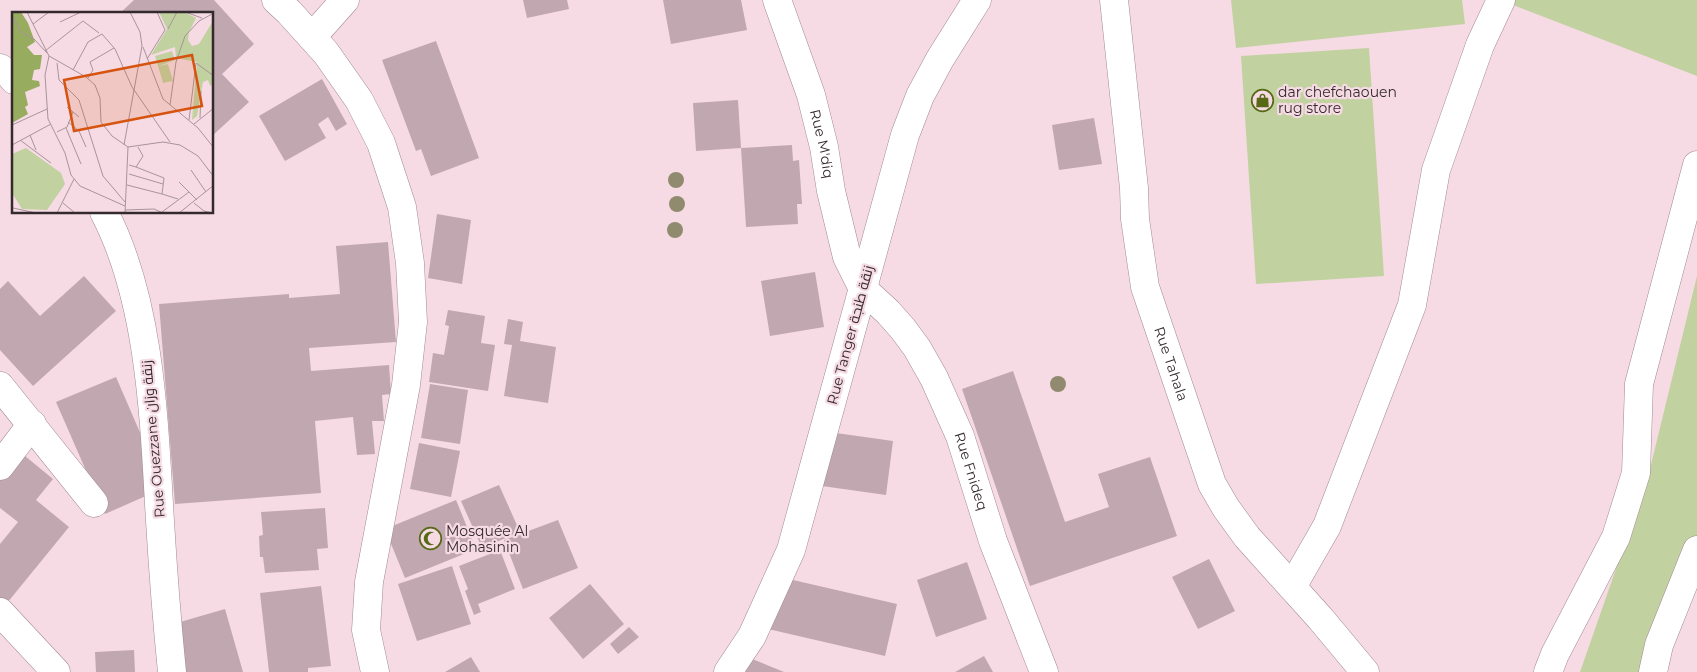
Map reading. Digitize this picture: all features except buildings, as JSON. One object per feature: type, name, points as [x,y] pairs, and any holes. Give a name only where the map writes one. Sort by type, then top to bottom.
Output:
[{"type":"street","points":[[276,0],[326,53],[359,100],[381,143],[402,208],[410,263],[413,322],[406,385],[369,582],[366,630],[375,672]]},
{"type":"street","points":[[312,37],[346,0]]},
{"type":"street","name":"Rue M'diq","points":[[777,0],[811,95],[847,257],[863,289]]},
{"type":"street","name":"Rue Tanger زنقة طنجة","points":[[728,672],[752,636],[791,550],[905,135],[920,96],[940,59],[977,0]]},
{"type":"street","name":"Rue Tahala","points":[[1114,0],[1134,188],[1134,220],[1147,296],[1212,484],[1226,508],[1247,536],[1366,672]]},
{"type":"street","points":[[1292,587],[1327,526],[1412,305],[1436,170],[1480,45],[1500,0]]},
{"type":"street","points":[[0,68],[12,78]]},
{"type":"street","points":[[1548,672],[1555,654],[1616,537],[1636,473],[1639,384],[1697,165]]},
{"type":"street","name":"Rue Ouezzane زنقة وزان","points":[[105,214],[115,234],[133,287],[146,357],[154,418],[163,579],[172,672]]},
{"type":"street","name":"Rue Fnideq","points":[[863,289],[903,329],[917,348],[934,378],[960,436],[993,541],[1044,672]]},
{"type":"street","points":[[0,386],[94,503]]},
{"type":"street","points":[[0,466],[32,424]]},
{"type":"street","points":[[1653,672],[1659,645],[1697,550]]},
{"type":"street","points":[[0,612],[56,672]]},
{"type":"green space","points":[[1231,0],[1462,0],[1465,24],[1236,48]]},
{"type":"green space","points":[[1500,0],[1697,0],[1697,76]]},
{"type":"green space","points":[[1369,48],[1384,276],[1256,284],[1241,56]]},
{"type":"green space","points":[[1697,276],[1697,548],[1645,672],[1580,672],[1648,477]]},
{"type":"place","name":"dar chefchaouen rug store","points":[[1262,100]]},
{"type":"place","name":"Mosquée Al Mohasinin","points":[[430,539]]}]
